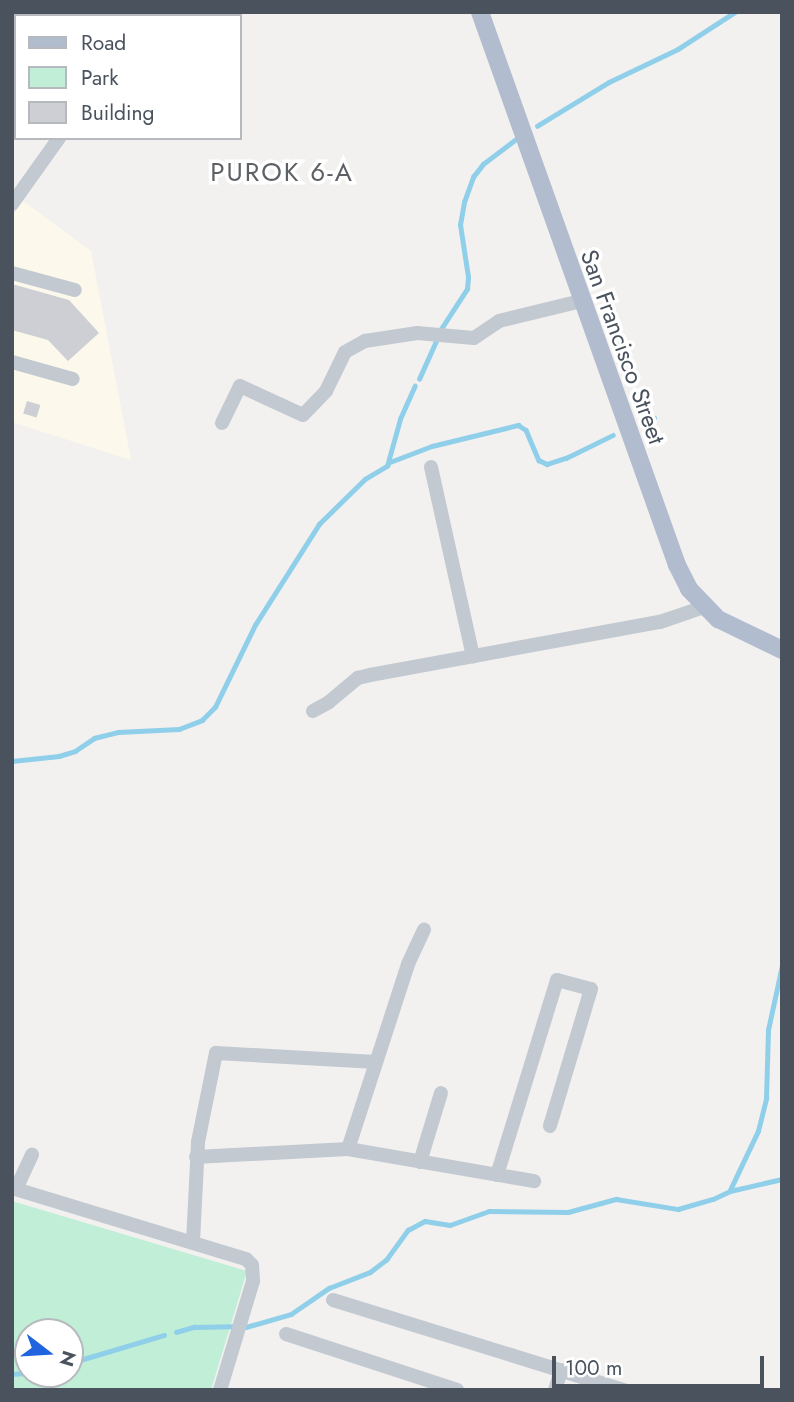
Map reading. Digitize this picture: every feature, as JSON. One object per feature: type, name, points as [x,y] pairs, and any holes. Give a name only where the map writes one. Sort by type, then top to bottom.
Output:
[{"type":"main road","name":"San Francisco Street","points":[[480,12],[661,527],[688,589],[704,607],[740,632],[782,650]]},
{"type":"street","points":[[15,195],[57,140]]},
{"type":"street","points":[[12,273],[75,290]]},
{"type":"street","points":[[222,423],[240,386],[303,415],[326,391],[345,352],[365,341],[417,333],[474,338],[499,321],[581,300]]},
{"type":"street","points":[[12,362],[73,379]]},
{"type":"street","points":[[431,467],[473,656]]},
{"type":"street","points":[[313,711],[329,702],[358,678],[660,622],[704,607]]},
{"type":"street","points":[[348,1149],[408,964],[424,930]]},
{"type":"street","points":[[497,1175],[557,980],[592,989],[550,1126]]},
{"type":"street","points":[[193,1242],[196,1157],[216,1053],[376,1062]]},
{"type":"street","points":[[420,1162],[441,1093]]},
{"type":"street","points":[[196,1157],[348,1149],[534,1181]]},
{"type":"street","points":[[32,1154],[14,1189],[246,1259],[254,1273],[220,1390]]},
{"type":"street","points":[[333,1300],[624,1390]]},
{"type":"street","points":[[286,1335],[457,1390]]},
{"type":"street","points":[[555,1390],[561,1370]]},
{"type":"shaded area","points":[[23,201],[91,251],[131,460],[12,422],[12,217]]},
{"type":"green space","points":[[12,1201],[247,1271],[211,1390],[12,1390]]},
{"type":"building","points":[[12,284],[69,300],[99,333],[68,361],[48,340],[12,330]]},
{"type":"building","points":[[27,401],[40,405],[37,418],[23,413]]},
{"type":"waterway","points":[[537,126],[609,82],[678,49],[735,12]]},
{"type":"waterway","points":[[441,329],[467,289],[468,277],[460,225],[464,202],[473,177],[483,164],[515,140]]},
{"type":"waterway","points":[[419,379],[437,339]]},
{"type":"waterway","points":[[12,761],[59,756],[75,751],[94,738],[118,732],[179,729],[202,720],[215,707],[255,625],[319,524],[365,479],[387,466],[400,419],[415,386]]},
{"type":"waterway","points":[[642,423],[654,418]]},
{"type":"waterway","points":[[390,462],[432,446],[518,425],[526,430],[539,460],[547,464],[566,458],[613,435]]},
{"type":"waterway","points":[[730,1190],[758,1131],[766,1098],[768,1030],[782,965]]},
{"type":"waterway","points":[[246,1327],[291,1314],[329,1288],[370,1272],[386,1260],[408,1230],[425,1221],[450,1225],[489,1211],[568,1212],[616,1199],[678,1209],[730,1191],[782,1179]]},
{"type":"waterway","points":[[176,1332],[194,1327],[233,1326]]},
{"type":"waterway","points":[[84,1359],[164,1335]]},
{"type":"district","name":"PUROK 6-A","points":[[282,173]]}]
